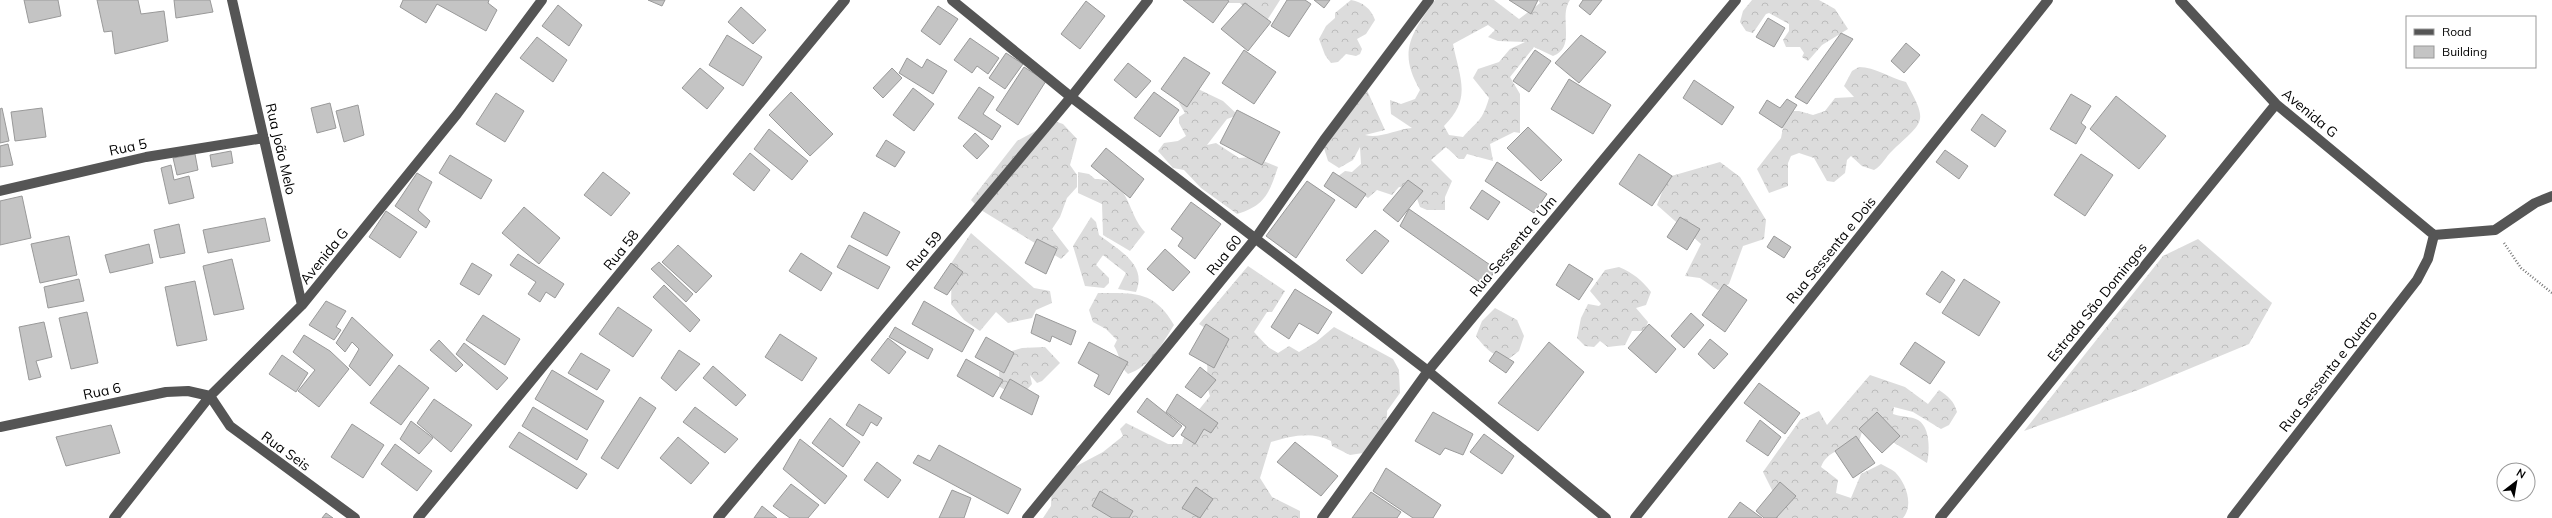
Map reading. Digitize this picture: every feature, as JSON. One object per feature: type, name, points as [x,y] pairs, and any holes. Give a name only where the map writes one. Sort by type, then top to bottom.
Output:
[{"type":"street","name":"Rua João Melo","points":[[232,0],[302,305]]},
{"type":"street","name":"Avenida G","points":[[114,518],[210,396],[302,305],[457,114],[542,0]]},
{"type":"street","name":"Rua 58","points":[[418,518],[845,0]]},
{"type":"street","points":[[952,0],[1070,97],[1428,371],[1606,518]]},
{"type":"street","name":"Rua 59","points":[[718,518],[1070,97],[1148,0]]},
{"type":"street","name":"Rua 60","points":[[1027,518],[1255,239],[1324,140],[1430,0]]},
{"type":"street","name":"Rua Sessenta e Um","points":[[1322,518],[1428,371],[1736,0]]},
{"type":"street","name":"Rua Sessenta e Dois","points":[[1635,518],[2048,0]]},
{"type":"street","name":"Avenida G","points":[[2180,0],[2276,104],[2434,235]]},
{"type":"street","name":"Estrada São Domingos","points":[[1940,518],[2276,104]]},
{"type":"street","name":"Rua 5","points":[[0,191],[146,157],[264,138]]},
{"type":"street","points":[[2434,235],[2495,230],[2535,204],[2552,196]]},
{"type":"street","name":"Rua Sessenta e Quatro","points":[[2232,518],[2417,280],[2428,259],[2434,235]]},
{"type":"street","name":"Rua 6","points":[[0,427],[166,392],[188,391],[210,396]]},
{"type":"street","name":"Rua Seis","points":[[210,396],[230,426],[355,518]]},
{"type":"path","points":[[2495,230],[2521,268],[2552,293]]},
{"type":"green space","points":[[1224,0],[1280,0],[1266,22],[1245,9],[1240,3],[1227,3]]},
{"type":"green space","points":[[1351,0],[1359,2],[1366,7],[1375,20],[1366,34],[1357,39],[1362,49],[1360,54],[1356,56],[1346,54],[1338,62],[1331,63],[1325,55],[1319,39],[1326,26],[1335,18],[1335,13]]},
{"type":"green space","points":[[1435,0],[1494,0],[1519,19],[1540,3],[1538,0],[1570,0],[1566,15],[1566,39],[1560,52],[1553,56],[1534,47],[1510,77],[1520,94],[1520,133],[1514,132],[1490,144],[1493,161],[1467,154],[1464,159],[1459,159],[1446,147],[1431,160],[1452,181],[1445,197],[1445,210],[1427,210],[1420,207],[1414,190],[1399,187],[1392,195],[1377,190],[1368,198],[1337,177],[1345,171],[1352,172],[1361,164],[1360,147],[1353,160],[1339,168],[1328,161],[1324,148],[1365,86],[1385,130],[1365,135],[1377,136],[1412,128],[1391,114],[1390,100],[1401,104],[1415,99],[1420,90],[1409,64],[1410,43],[1420,22]],"holes":[[[1488,25],[1495,30],[1488,37],[1498,41],[1525,42],[1510,49],[1499,62],[1478,69],[1473,78],[1489,98],[1484,112],[1479,120],[1463,137],[1449,135],[1444,126],[1453,116],[1458,106],[1462,88],[1453,44]]]},
{"type":"green space","points":[[1752,0],[1819,0],[1835,9],[1848,29],[1822,45],[1808,61],[1802,57],[1804,53],[1800,47],[1786,47],[1783,40],[1789,31],[1789,24],[1769,13],[1766,14],[1753,33],[1746,31],[1740,22],[1743,11]]},
{"type":"green space","points":[[1859,67],[1865,67],[1906,82],[1918,106],[1920,114],[1920,120],[1917,126],[1877,168],[1874,170],[1862,166],[1851,156],[1847,160],[1845,173],[1834,182],[1827,181],[1814,158],[1799,153],[1791,156],[1788,163],[1788,186],[1769,193],[1757,169],[1781,138],[1785,117],[1788,111],[1799,111],[1813,115],[1825,111],[1835,98],[1854,97],[1844,86],[1852,71]]},
{"type":"green space","points":[[1196,88],[1223,101],[1238,115],[1227,119],[1207,145],[1216,143],[1239,158],[1253,157],[1278,167],[1269,191],[1265,197],[1254,207],[1237,214],[1201,188],[1184,170],[1173,168],[1158,151],[1164,143],[1178,141],[1186,136],[1179,123],[1179,117],[1185,113],[1179,103],[1188,92]]},
{"type":"green space","points":[[1054,121],[1063,124],[1077,139],[1070,165],[1077,175],[1077,187],[1067,198],[1060,217],[1052,229],[1069,251],[1061,259],[981,210],[971,200],[1017,141]]},
{"type":"green space","points":[[1720,162],[1740,177],[1766,220],[1764,239],[1743,246],[1729,284],[1718,290],[1700,278],[1685,276],[1701,244],[1657,205],[1668,177]]},
{"type":"green space","points":[[1078,172],[1089,174],[1095,179],[1107,180],[1122,190],[1134,215],[1145,232],[1130,251],[1103,235],[1102,204],[1078,193]]},
{"type":"green space","points":[[1091,217],[1096,222],[1099,235],[1129,258],[1134,265],[1138,273],[1139,282],[1136,292],[1118,289],[1126,273],[1103,255],[1096,265],[1109,278],[1109,283],[1104,288],[1085,286],[1073,246]]},
{"type":"green space","points":[[971,233],[1034,288],[1050,291],[1052,303],[1036,310],[1032,318],[1008,323],[996,312],[980,331],[964,320],[951,304],[952,262]]},
{"type":"green space","points":[[2198,239],[2272,303],[2249,344],[2138,390],[2024,431],[2163,256]]},
{"type":"green space","points":[[1248,266],[1285,291],[1272,312],[1267,312],[1254,332],[1268,347],[1278,353],[1289,346],[1299,352],[1316,342],[1334,327],[1393,359],[1399,370],[1400,393],[1387,411],[1385,422],[1379,433],[1363,453],[1350,455],[1332,446],[1331,441],[1308,435],[1294,436],[1271,442],[1260,478],[1272,497],[1300,511],[1300,518],[1043,518],[1051,506],[1052,479],[1103,452],[1123,436],[1120,429],[1126,423],[1168,444],[1182,444],[1189,422],[1210,396],[1207,386],[1208,330],[1199,324]]},
{"type":"green space","points":[[1619,267],[1637,277],[1651,292],[1646,305],[1636,308],[1648,322],[1645,331],[1632,331],[1625,345],[1608,347],[1600,341],[1594,347],[1585,346],[1577,338],[1581,318],[1588,304],[1599,306],[1601,304],[1590,291],[1605,270]]},
{"type":"green space","points":[[1098,293],[1133,294],[1151,299],[1159,305],[1174,325],[1155,354],[1143,366],[1128,374],[1123,368],[1114,346],[1117,340],[1106,329],[1093,322],[1089,310]]},
{"type":"green space","points":[[1495,308],[1517,320],[1524,336],[1519,351],[1510,358],[1504,358],[1490,352],[1476,336],[1482,321]]},
{"type":"green space","points":[[1045,347],[1060,363],[1042,381],[1037,383],[1030,375],[1032,384],[1022,395],[1012,394],[1000,387],[999,372],[1008,352],[1022,348]]},
{"type":"green space","points":[[1870,375],[1905,387],[1928,404],[1939,390],[1950,399],[1957,412],[1949,425],[1941,429],[1913,412],[1894,407],[1893,414],[1918,420],[1925,428],[1929,446],[1927,463],[1883,436],[1869,423],[1864,425],[1859,442],[1842,448],[1827,457],[1821,467],[1838,480],[1836,493],[1851,498],[1861,474],[1881,464],[1895,472],[1902,482],[1907,494],[1908,507],[1903,518],[1765,518],[1774,494],[1763,472],[1800,420],[1819,411],[1827,425]]},
{"type":"building","points":[[24,0],[58,0],[61,16],[29,23]]},
{"type":"building","points":[[97,0],[138,0],[141,14],[164,11],[168,41],[115,54],[112,31],[104,32]]},
{"type":"building","points":[[174,0],[210,0],[213,12],[176,18]]},
{"type":"building","points":[[403,0],[489,0],[488,3],[497,10],[486,31],[437,4],[426,23],[400,7]]},
{"type":"building","points":[[648,0],[665,0],[662,6]]},
{"type":"building","points":[[1183,0],[1227,0],[1229,1],[1213,23]]},
{"type":"building","points":[[1287,0],[1305,0],[1311,4],[1289,37],[1271,26]]},
{"type":"building","points":[[1314,0],[1330,0],[1324,8]]},
{"type":"building","points":[[1509,0],[1538,0],[1531,14]]},
{"type":"building","points":[[1583,0],[1602,0],[1590,15],[1579,6]]},
{"type":"building","points":[[1086,1],[1105,16],[1080,49],[1061,34]]},
{"type":"building","points":[[1245,3],[1271,22],[1248,51],[1221,29]]},
{"type":"building","points":[[558,5],[582,25],[569,46],[542,26]]},
{"type":"building","points":[[938,6],[958,19],[940,45],[921,31]]},
{"type":"building","points":[[741,7],[766,30],[753,44],[728,22]]},
{"type":"building","points":[[1768,18],[1785,28],[1774,47],[1756,37]]},
{"type":"building","points":[[1841,33],[1853,39],[1807,104],[1795,97]]},
{"type":"building","points":[[727,35],[762,57],[743,86],[709,65]]},
{"type":"building","points":[[1581,35],[1606,52],[1579,83],[1555,63]]},
{"type":"building","points":[[537,37],[567,60],[553,82],[520,58]]},
{"type":"building","points":[[970,38],[999,58],[988,74],[977,66],[972,73],[954,60]]},
{"type":"building","points":[[1906,43],[1920,55],[1904,73],[1891,61]]},
{"type":"building","points":[[1244,50],[1276,72],[1254,104],[1222,83]]},
{"type":"building","points":[[1535,50],[1551,61],[1529,92],[1513,81]]},
{"type":"building","points":[[1006,53],[1023,64],[1005,89],[989,78]]},
{"type":"building","points":[[1184,57],[1210,73],[1187,107],[1161,89]]},
{"type":"building","points":[[907,58],[922,68],[927,59],[947,71],[933,94],[899,73]]},
{"type":"building","points":[[1128,63],[1151,81],[1136,98],[1114,80]]},
{"type":"building","points":[[1024,67],[1046,81],[1018,125],[996,110]]},
{"type":"building","points":[[700,68],[724,88],[707,109],[682,88]]},
{"type":"building","points":[[892,68],[902,78],[883,98],[873,88]]},
{"type":"building","points":[[1569,79],[1611,105],[1593,134],[1551,109]]},
{"type":"building","points":[[1694,80],[1734,107],[1722,125],[1683,98]]},
{"type":"building","points":[[979,87],[994,97],[983,114],[1001,126],[992,140],[958,118]]},
{"type":"building","points":[[913,88],[934,104],[914,131],[893,115]]},
{"type":"building","points":[[791,92],[833,134],[810,156],[769,115]]},
{"type":"building","points":[[1154,92],[1179,110],[1160,137],[1134,118]]},
{"type":"building","points":[[496,93],[524,111],[505,142],[476,124]]},
{"type":"building","points":[[2071,94],[2091,106],[2081,123],[2086,127],[2076,144],[2050,129]]},
{"type":"building","points":[[2116,96],[2166,136],[2139,169],[2090,129]]},
{"type":"building","points":[[1787,99],[1797,105],[1782,128],[1759,113],[1767,100],[1780,108]]},
{"type":"building","points":[[330,103],[336,128],[317,133],[311,108]]},
{"type":"building","points":[[358,105],[364,135],[344,142],[336,111]]},
{"type":"building","points":[[2,108],[9,141],[0,143],[0,109]]},
{"type":"building","points":[[42,108],[46,137],[15,141],[11,112]]},
{"type":"building","points":[[1237,110],[1280,132],[1262,165],[1220,143]]},
{"type":"building","points":[[1982,114],[2006,131],[1995,147],[1971,130]]},
{"type":"building","points":[[1528,127],[1562,160],[1541,181],[1507,148]]},
{"type":"building","points":[[769,129],[808,161],[792,180],[754,149]]},
{"type":"building","points":[[975,133],[989,146],[977,159],[963,146]]},
{"type":"building","points":[[886,140],[905,152],[895,167],[876,156]]},
{"type":"building","points":[[8,144],[13,165],[0,167],[0,146]]},
{"type":"building","points":[[1106,148],[1144,179],[1130,198],[1091,166]]},
{"type":"building","points":[[1945,150],[1968,166],[1959,179],[1936,162]]},
{"type":"building","points":[[231,151],[233,163],[212,167],[210,155]]},
{"type":"building","points":[[750,153],[770,170],[754,191],[733,174]]},
{"type":"building","points":[[195,154],[198,170],[177,175],[173,158]]},
{"type":"building","points":[[1639,154],[1672,176],[1652,206],[1619,184]]},
{"type":"building","points":[[2081,154],[2113,175],[2085,216],[2054,195]]},
{"type":"building","points":[[450,155],[492,180],[481,199],[439,173]]},
{"type":"building","points":[[1497,162],[1547,194],[1534,213],[1485,181]]},
{"type":"building","points":[[171,165],[174,180],[189,176],[194,198],[169,204],[161,168]]},
{"type":"building","points":[[603,172],[630,193],[611,216],[584,195]]},
{"type":"building","points":[[1333,172],[1366,194],[1356,208],[1324,186]]},
{"type":"building","points":[[417,173],[432,182],[418,210],[430,221],[426,228],[395,206]]},
{"type":"building","points":[[1408,180],[1423,191],[1398,222],[1383,210]]},
{"type":"building","points":[[1307,181],[1335,200],[1296,258],[1266,236]]},
{"type":"building","points":[[1482,190],[1500,202],[1488,220],[1470,208]]},
{"type":"building","points":[[22,196],[31,238],[0,245],[0,201]]},
{"type":"building","points":[[1191,202],[1221,224],[1195,259],[1178,246],[1183,238],[1171,229]]},
{"type":"building","points":[[524,207],[560,238],[539,264],[502,233]]},
{"type":"building","points":[[1409,209],[1496,269],[1485,286],[1400,226]]},
{"type":"building","points":[[386,211],[417,232],[400,258],[369,237]]},
{"type":"building","points":[[864,212],[900,232],[887,256],[851,237]]},
{"type":"building","points":[[1680,217],[1700,229],[1687,250],[1667,237]]},
{"type":"building","points":[[265,218],[270,241],[208,253],[203,230]]},
{"type":"building","points":[[179,224],[185,253],[160,258],[154,230]]},
{"type":"building","points":[[1375,230],[1389,241],[1362,274],[1346,260]]},
{"type":"building","points":[[69,236],[77,275],[40,283],[31,244]]},
{"type":"building","points":[[1774,236],[1791,247],[1784,258],[1767,247]]},
{"type":"building","points":[[1037,239],[1057,249],[1046,274],[1025,263]]},
{"type":"building","points":[[149,244],[153,263],[110,273],[105,255]]},
{"type":"building","points":[[678,245],[712,276],[696,293],[662,262]]},
{"type":"building","points":[[849,245],[890,267],[878,289],[837,267]]},
{"type":"building","points":[[1165,249],[1190,272],[1173,291],[1147,269]]},
{"type":"building","points":[[801,253],[832,273],[821,291],[789,271]]},
{"type":"building","points":[[518,254],[564,284],[555,298],[546,292],[540,302],[528,294],[536,282],[510,265]]},
{"type":"building","points":[[232,259],[244,309],[214,315],[203,266]]},
{"type":"building","points":[[659,262],[693,294],[686,302],[651,269]]},
{"type":"building","points":[[472,263],[492,275],[479,295],[460,284]]},
{"type":"building","points":[[951,263],[963,272],[947,295],[934,288]]},
{"type":"building","points":[[1569,264],[1593,279],[1579,300],[1556,285]]},
{"type":"building","points":[[1942,271],[1955,280],[1940,303],[1926,294]]},
{"type":"building","points":[[79,279],[84,301],[48,308],[44,287]]},
{"type":"building","points":[[1964,279],[2000,302],[1979,336],[1942,313]]},
{"type":"building","points":[[195,281],[207,340],[177,346],[165,287]]},
{"type":"building","points":[[1724,284],[1747,300],[1725,332],[1702,315]]},
{"type":"building","points":[[664,285],[700,320],[690,332],[653,297]]},
{"type":"building","points":[[1295,289],[1332,312],[1318,334],[1299,323],[1289,339],[1271,327]]},
{"type":"building","points":[[326,301],[346,311],[336,327],[341,330],[334,340],[309,325]]},
{"type":"building","points":[[924,301],[974,330],[962,352],[912,324]]},
{"type":"building","points":[[618,307],[652,330],[633,357],[599,334]]},
{"type":"building","points":[[87,312],[98,363],[71,369],[59,318]]},
{"type":"building","points":[[1691,313],[1704,325],[1684,348],[1671,336]]},
{"type":"building","points":[[1036,314],[1076,331],[1071,345],[1052,336],[1050,342],[1031,333]]},
{"type":"building","points":[[483,315],[520,339],[505,365],[466,340]]},
{"type":"building","points":[[352,317],[393,355],[370,386],[349,366],[359,349],[352,342],[345,352],[336,343]]},
{"type":"building","points":[[44,322],[52,357],[36,361],[41,377],[29,380],[19,327]]},
{"type":"building","points":[[1206,324],[1229,339],[1214,368],[1189,354]]},
{"type":"building","points":[[1649,324],[1676,349],[1656,373],[1628,348]]},
{"type":"building","points":[[895,327],[933,349],[928,359],[889,337]]},
{"type":"building","points":[[780,334],[817,358],[802,381],[765,357]]},
{"type":"building","points":[[304,335],[330,351],[349,369],[319,407],[298,391],[315,370],[293,352]]},
{"type":"building","points":[[986,337],[1014,353],[1004,373],[975,357]]},
{"type":"building","points":[[888,338],[906,352],[889,374],[871,360]]},
{"type":"building","points":[[1710,339],[1728,354],[1714,369],[1698,354]]},
{"type":"building","points":[[439,340],[463,365],[456,372],[430,350]]},
{"type":"building","points":[[1089,342],[1128,362],[1109,395],[1094,386],[1099,375],[1078,363]]},
{"type":"building","points":[[1549,342],[1584,372],[1538,431],[1498,403]]},
{"type":"building","points":[[1915,342],[1945,362],[1930,384],[1900,364]]},
{"type":"building","points":[[464,343],[508,378],[497,390],[456,354]]},
{"type":"building","points":[[679,350],[700,364],[676,391],[661,378]]},
{"type":"building","points":[[1496,351],[1514,362],[1506,373],[1489,361]]},
{"type":"building","points":[[581,353],[610,370],[597,390],[568,373]]},
{"type":"building","points":[[282,355],[308,373],[296,392],[269,374]]},
{"type":"building","points":[[966,359],[1003,380],[993,397],[957,376]]},
{"type":"building","points":[[399,365],[429,388],[401,425],[370,403]]},
{"type":"building","points":[[713,366],[746,395],[736,406],[703,378]]},
{"type":"building","points":[[1200,367],[1216,380],[1201,398],[1185,387]]},
{"type":"building","points":[[552,370],[604,401],[587,430],[535,399]]},
{"type":"building","points":[[1010,379],[1039,396],[1032,415],[1000,398]]},
{"type":"building","points":[[1759,383],[1800,413],[1785,434],[1744,403]]},
{"type":"building","points":[[1177,394],[1218,423],[1211,433],[1204,429],[1195,444],[1181,435],[1186,427],[1166,412]]},
{"type":"building","points":[[640,397],[656,408],[618,469],[601,458]]},
{"type":"building","points":[[1147,398],[1182,426],[1173,437],[1137,412]]},
{"type":"building","points":[[434,399],[472,425],[451,452],[417,423]]},
{"type":"building","points":[[859,404],[882,418],[877,426],[871,422],[863,436],[846,425]]},
{"type":"building","points":[[533,407],[588,440],[577,460],[522,426]]},
{"type":"building","points":[[695,407],[738,439],[725,453],[683,422]]},
{"type":"building","points":[[1433,412],[1473,434],[1463,455],[1445,448],[1440,455],[1415,441]]},
{"type":"building","points":[[1877,412],[1900,436],[1882,453],[1859,429]]},
{"type":"building","points":[[830,418],[860,442],[843,467],[812,443]]},
{"type":"building","points":[[1760,420],[1781,437],[1768,456],[1746,441]]},
{"type":"building","points":[[411,421],[433,438],[419,454],[400,439]]},
{"type":"building","points":[[352,424],[384,445],[363,478],[331,457]]},
{"type":"building","points":[[111,425],[120,453],[66,466],[56,437]]},
{"type":"building","points":[[519,432],[587,474],[577,489],[509,447]]},
{"type":"building","points":[[1484,434],[1514,456],[1502,474],[1470,452]]},
{"type":"building","points":[[1856,436],[1875,463],[1853,478],[1835,451]]},
{"type":"building","points":[[678,437],[709,463],[691,484],[660,458]]},
{"type":"building","points":[[800,439],[847,476],[825,504],[783,469]]},
{"type":"building","points":[[1295,442],[1338,476],[1321,496],[1277,462]]},
{"type":"building","points":[[395,444],[432,471],[417,491],[381,464]]},
{"type":"building","points":[[939,445],[1021,489],[1008,514],[913,463],[918,455],[930,461]]},
{"type":"building","points":[[877,462],[901,480],[888,498],[864,480]]},
{"type":"building","points":[[1386,468],[1441,505],[1433,518],[1413,518],[1373,491]]},
{"type":"building","points":[[1780,482],[1796,496],[1776,518],[1764,518],[1756,511]]},
{"type":"building","points":[[791,484],[819,505],[808,518],[790,518],[773,506]]},
{"type":"building","points":[[1196,487],[1213,499],[1200,518],[1182,508]]},
{"type":"building","points":[[952,490],[971,498],[964,518],[939,518]]},
{"type":"building","points":[[1100,491],[1133,511],[1129,518],[1112,518],[1092,506]]},
{"type":"building","points":[[1371,492],[1401,512],[1397,518],[1352,518]]},
{"type":"building","points":[[1740,502],[1762,518],[1728,518]]},
{"type":"building","points":[[762,506],[777,518],[754,518]]},
{"type":"building","points":[[326,513],[333,518],[322,518]]}]
